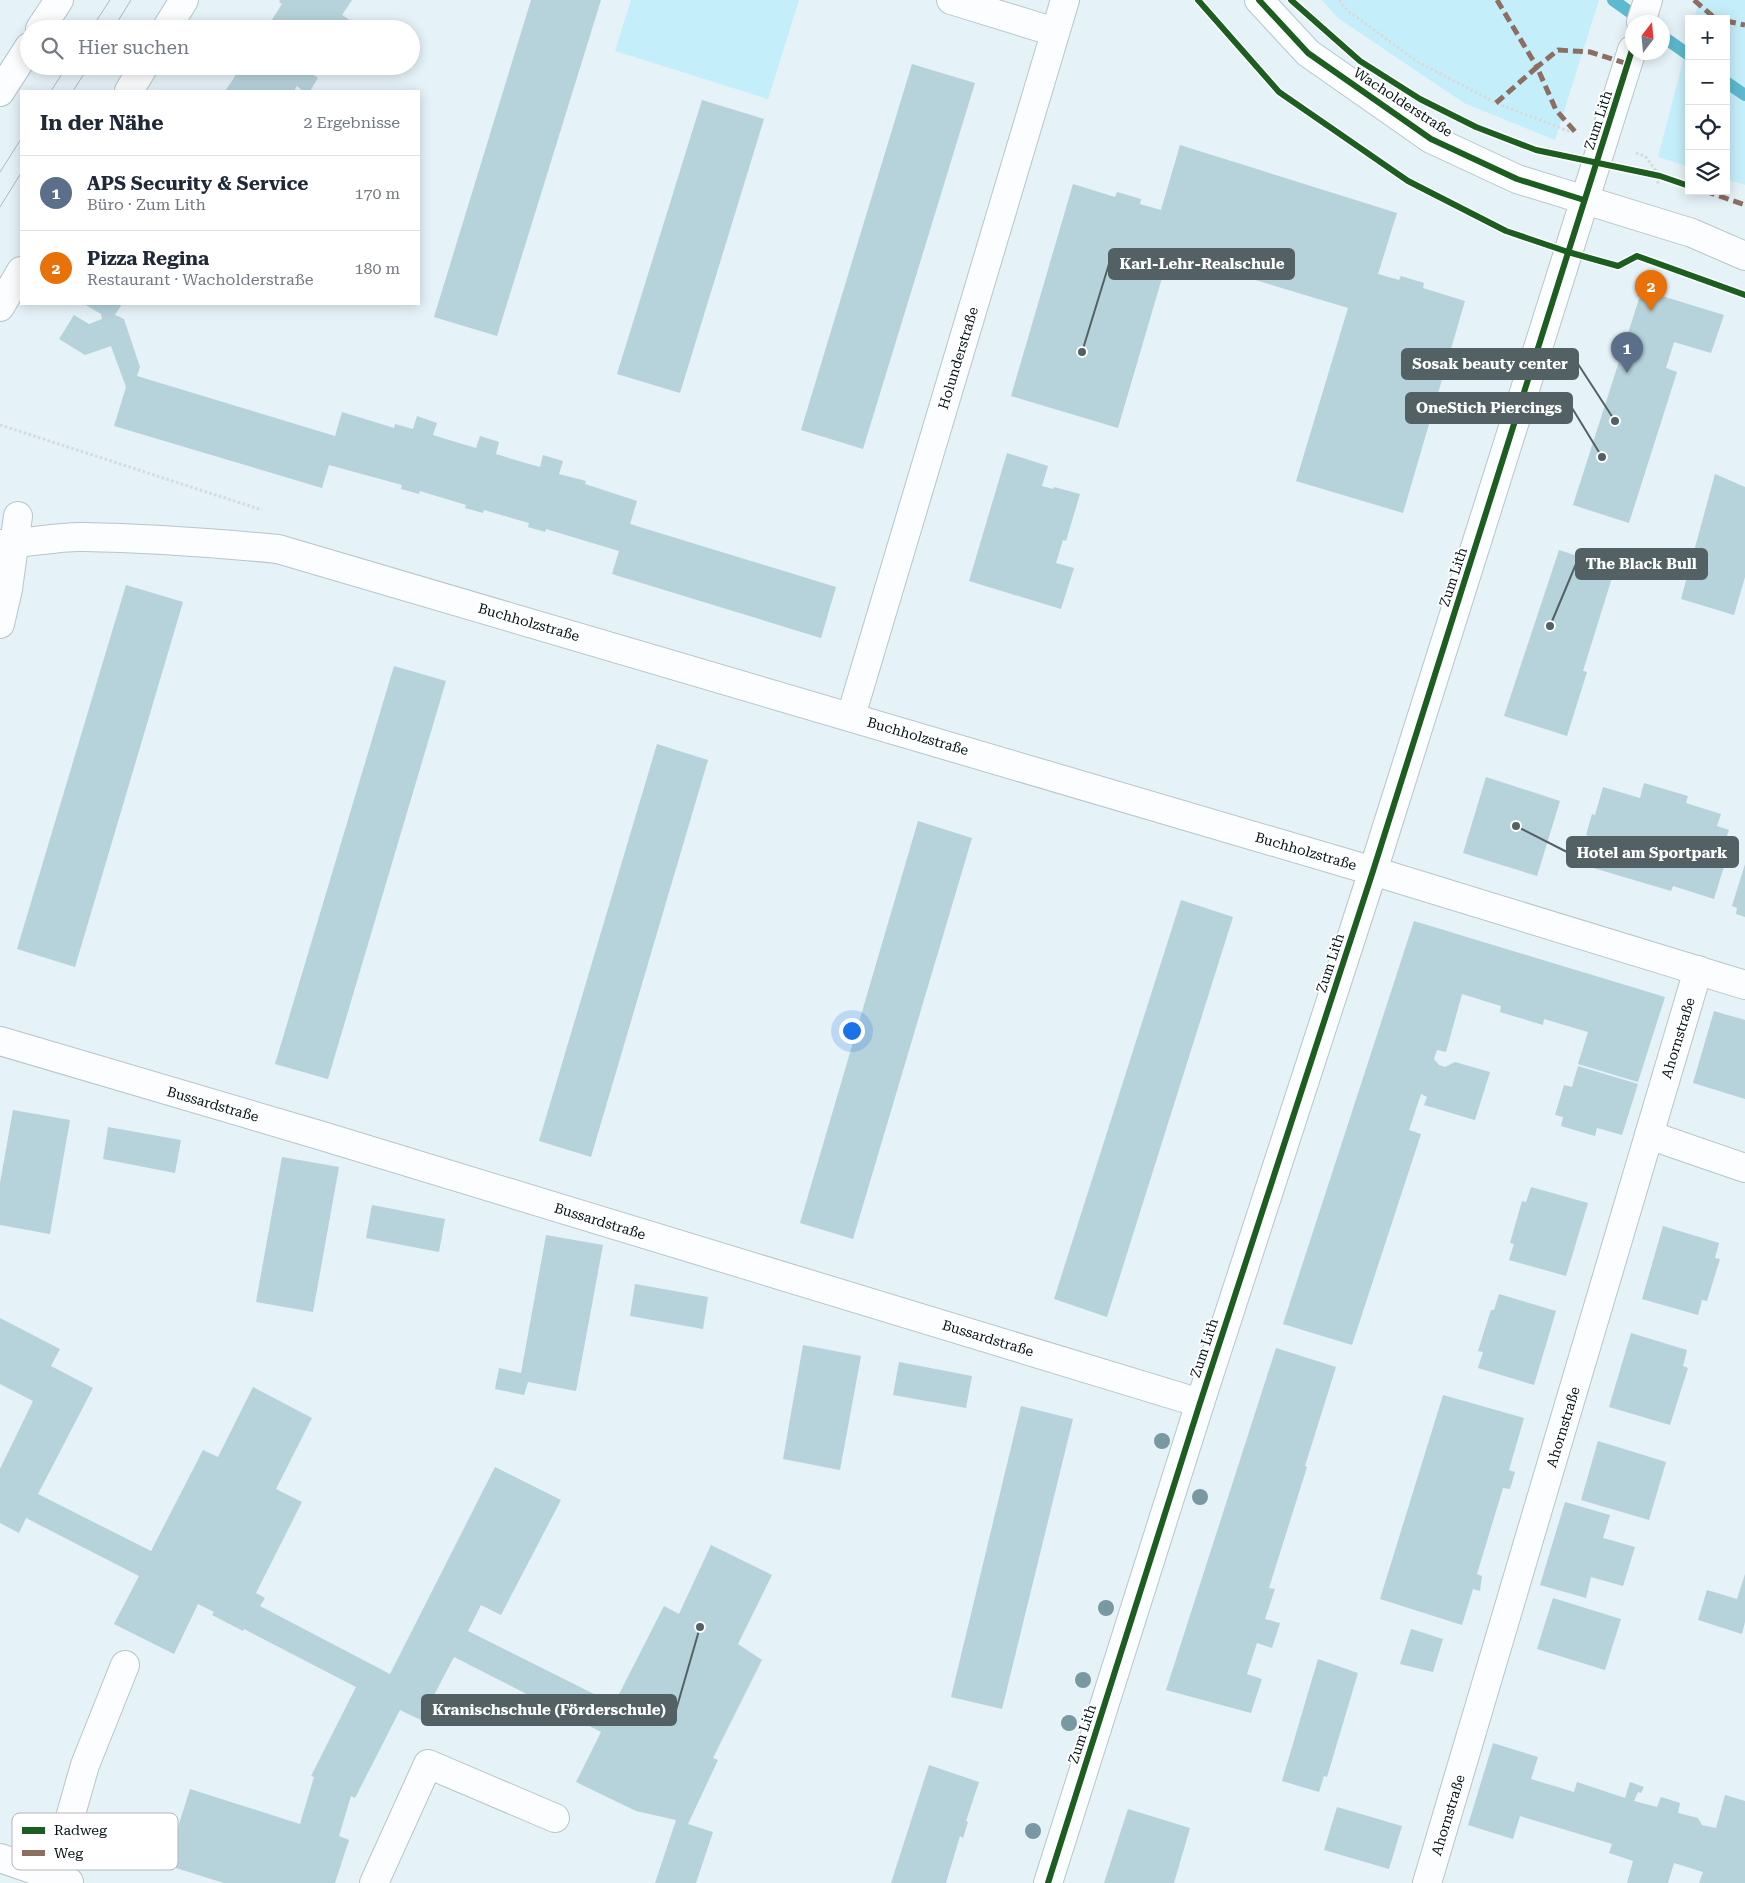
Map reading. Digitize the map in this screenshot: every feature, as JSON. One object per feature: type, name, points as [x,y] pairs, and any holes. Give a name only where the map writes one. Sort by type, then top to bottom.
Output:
[{"type":"street","points":[[46,20],[59,0]]},
{"type":"street","points":[[172,20],[184,0]]},
{"type":"street","points":[[952,0],[1055,32]]},
{"type":"street","name":"Holunderstraße","points":[[851,716],[1065,0]]},
{"type":"street","name":"Wacholderstraße","points":[[1259,0],[1308,53],[1431,139],[1517,179],[1692,233],[1745,256]]},
{"type":"street","points":[[1643,15],[1648,0]]},
{"type":"street","name":"Zum Lith","points":[[1048,1883],[1200,1403],[1373,871],[1629,60]]},
{"type":"street","points":[[0,92],[20,61]]},
{"type":"street","points":[[130,90],[139,75]]},
{"type":"street","points":[[0,307],[20,273]]},
{"type":"street","points":[[0,624],[9,513]]},
{"type":"street","name":"Buchholzstraße","points":[[9,513],[82,536]]},
{"type":"street","name":"Buchholzstraße","points":[[7,544],[82,536],[204,542],[278,549],[1373,871],[1745,985]]},
{"type":"street","name":"Ahornstraße","points":[[1428,1883],[1698,970]]},
{"type":"street","name":"Bussardstraße","points":[[0,1041],[319,1135],[1200,1403]]},
{"type":"street","points":[[1649,1135],[1745,1168]]},
{"type":"street","points":[[75,1813],[85,1765],[125,1665]]},
{"type":"street","points":[[374,1883],[428,1764],[555,1818]]},
{"type":"street","points":[[0,1858],[12,1862]]},
{"type":"street","points":[[34,1870],[62,1880]]},
{"type":"path","points":[[1339,0],[1348,11],[1418,62],[1496,103],[1578,135],[1645,156],[1660,176]]},
{"type":"path","points":[[1651,174],[1660,176]]},
{"type":"path","points":[[1648,220],[1660,176]]},
{"type":"path","points":[[0,424],[274,514],[278,549]]},
{"type":"shaded area","points":[[631,0],[799,0],[768,99],[615,51]]},
{"type":"shaded area","points":[[1322,0],[1599,0],[1555,140],[1464,103],[1338,18]]},
{"type":"shaded area","points":[[1699,0],[1745,0],[1745,185],[1730,180],[1730,15],[1695,15]]},
{"type":"shaded area","points":[[1685,53],[1685,166],[1658,157]]},
{"type":"building","points":[[280,0],[352,0],[342,15],[350,20],[272,20],[282,4],[279,2]]},
{"type":"building","points":[[531,0],[601,0],[497,336],[434,317]]},
{"type":"building","points":[[912,64],[975,83],[863,449],[801,430]]},
{"type":"building","points":[[236,75],[313,75],[318,78],[311,90],[302,90],[297,86],[295,90],[226,90]]},
{"type":"building","points":[[702,100],[764,119],[680,393],[617,374]]},
{"type":"building","points":[[1180,145],[1397,213],[1378,274],[1399,280],[1401,276],[1424,283],[1423,288],[1465,301],[1403,513],[1296,481],[1348,308],[1169,254],[1118,428],[1011,396],[1073,184],[1115,197],[1117,192],[1141,199],[1140,204],[1161,210]]},
{"type":"building","points":[[1652,293],[1724,315],[1711,353],[1674,342],[1666,368],[1677,372],[1629,523],[1573,505],[1639,299]]},
{"type":"building","points":[[86,305],[121,305],[115,315],[124,319],[140,367],[137,376],[335,436],[342,412],[394,428],[395,424],[413,429],[417,416],[437,423],[433,435],[476,448],[480,436],[499,442],[496,454],[540,467],[543,455],[563,461],[559,474],[586,481],[585,484],[637,501],[630,524],[836,587],[821,638],[612,574],[619,551],[546,529],[545,532],[528,527],[529,523],[484,510],[483,513],[465,508],[466,505],[420,491],[419,494],[401,489],[402,485],[329,465],[322,488],[114,426],[126,387],[111,346],[85,355],[59,339],[74,315],[89,324],[102,319],[101,314]]},
{"type":"building","points":[[1007,453],[1048,466],[1042,486],[1080,494],[1066,541],[1063,540],[1056,563],[1074,568],[1061,609],[969,581]]},
{"type":"building","points":[[1715,474],[1745,487],[1745,577],[1734,615],[1681,599]]},
{"type":"building","points":[[1559,550],[1615,568],[1583,671],[1587,672],[1567,736],[1504,716]]},
{"type":"building","points":[[126,585],[183,602],[75,967],[17,949]]},
{"type":"building","points":[[394,666],[446,681],[328,1079],[275,1064]]},
{"type":"building","points":[[657,744],[708,760],[591,1157],[539,1141]]},
{"type":"building","points":[[1486,777],[1560,801],[1537,876],[1463,853]]},
{"type":"building","points":[[1644,783],[1688,796],[1686,803],[1721,814],[1717,826],[1729,830],[1723,848],[1729,850],[1714,899],[1673,886],[1671,891],[1590,867],[1597,839],[1586,835],[1592,814],[1595,815],[1603,787],[1640,798]]},
{"type":"building","points":[[918,821],[972,838],[853,1239],[800,1223]]},
{"type":"building","points":[[1745,864],[1745,917],[1736,914],[1737,908],[1732,906]]},
{"type":"building","points":[[1181,900],[1233,917],[1107,1317],[1054,1299]]},
{"type":"building","points":[[1414,921],[1665,997],[1638,1082],[1578,1064],[1588,1032],[1544,1019],[1543,1025],[1500,1012],[1501,1006],[1462,994],[1446,1052],[1437,1050],[1434,1059],[1439,1065],[1445,1067],[1455,1062],[1490,1072],[1475,1120],[1424,1105],[1427,1097],[1421,1094],[1409,1130],[1421,1134],[1352,1345],[1283,1324]]},
{"type":"building","points":[[1714,1011],[1745,1020],[1745,1099],[1693,1083]]},
{"type":"building","points":[[1578,1066],[1638,1084],[1622,1135],[1597,1128],[1595,1136],[1561,1126],[1563,1117],[1555,1115],[1564,1085],[1572,1087]]},
{"type":"building","points":[[13,1110],[70,1120],[50,1234],[0,1225],[0,1183]]},
{"type":"building","points":[[108,1127],[181,1140],[175,1173],[103,1159]]},
{"type":"building","points":[[282,1157],[339,1167],[313,1312],[256,1302]]},
{"type":"building","points":[[1531,1187],[1588,1203],[1566,1276],[1509,1260],[1514,1244],[1510,1243],[1522,1201],[1526,1202]]},
{"type":"building","points":[[372,1205],[445,1219],[439,1252],[366,1238]]},
{"type":"building","points":[[1663,1226],[1719,1243],[1715,1258],[1720,1259],[1707,1301],[1702,1300],[1698,1315],[1642,1299]]},
{"type":"building","points":[[546,1235],[603,1245],[576,1391],[528,1382],[524,1395],[495,1389],[499,1368],[521,1373]]},
{"type":"building","points":[[635,1284],[708,1297],[703,1329],[630,1316]]},
{"type":"building","points":[[1499,1294],[1556,1311],[1534,1385],[1478,1368],[1483,1352],[1478,1351],[1491,1310],[1494,1310]]},
{"type":"building","points":[[0,1318],[60,1349],[51,1366],[93,1388],[38,1494],[151,1551],[203,1450],[218,1457],[253,1387],[312,1418],[276,1489],[302,1502],[256,1593],[265,1598],[260,1606],[390,1674],[495,1467],[561,1500],[501,1615],[481,1605],[468,1631],[614,1704],[664,1606],[679,1614],[711,1545],[772,1575],[738,1644],[762,1660],[713,1758],[718,1760],[688,1824],[713,1832],[696,1883],[655,1883],[676,1820],[636,1811],[576,1782],[601,1732],[454,1657],[421,1720],[400,1710],[355,1798],[351,1796],[339,1836],[349,1840],[335,1883],[224,1883],[178,1869],[178,1827],[190,1789],[300,1824],[314,1777],[311,1776],[356,1687],[244,1629],[243,1631],[212,1615],[214,1612],[198,1604],[174,1654],[114,1624],[139,1576],[26,1518],[19,1533],[0,1523],[0,1469],[33,1401],[0,1384]]},
{"type":"building","points":[[1631,1333],[1687,1350],[1683,1366],[1688,1368],[1670,1425],[1609,1407]]},
{"type":"building","points":[[803,1345],[861,1356],[840,1470],[783,1459]]},
{"type":"building","points":[[1276,1348],[1336,1367],[1269,1588],[1275,1589],[1265,1619],[1280,1623],[1272,1648],[1257,1643],[1247,1674],[1262,1679],[1251,1713],[1166,1690]]},
{"type":"building","points":[[899,1362],[972,1376],[966,1408],[893,1395]]},
{"type":"building","points":[[1443,1395],[1524,1418],[1509,1470],[1515,1472],[1510,1489],[1503,1488],[1477,1574],[1482,1576],[1480,1591],[1473,1589],[1462,1625],[1380,1599]]},
{"type":"building","points":[[1021,1406],[1073,1419],[1002,1709],[951,1697]]},
{"type":"building","points":[[1598,1441],[1666,1462],[1649,1520],[1581,1500]]},
{"type":"building","points":[[1565,1502],[1610,1515],[1603,1538],[1635,1547],[1623,1586],[1591,1577],[1586,1598],[1540,1585]]},
{"type":"building","points":[[1745,1574],[1745,1622],[1742,1634],[1698,1620],[1707,1590],[1737,1599]]},
{"type":"building","points":[[1553,1598],[1621,1619],[1605,1670],[1537,1649]]},
{"type":"building","points":[[1411,1629],[1443,1639],[1433,1672],[1400,1664]]},
{"type":"building","points":[[1318,1659],[1358,1673],[1327,1777],[1324,1776],[1319,1792],[1282,1781]]},
{"type":"building","points":[[1493,1743],[1538,1757],[1531,1779],[1574,1792],[1577,1782],[1625,1798],[1630,1782],[1644,1787],[1641,1793],[1638,1792],[1634,1801],[1657,1807],[1661,1797],[1680,1803],[1678,1813],[1698,1818],[1702,1825],[1716,1828],[1725,1795],[1745,1801],[1745,1883],[1699,1883],[1703,1872],[1674,1863],[1668,1883],[1627,1883],[1633,1861],[1609,1853],[1612,1844],[1520,1816],[1513,1839],[1468,1825]]},
{"type":"building","points":[[929,1765],[979,1782],[966,1821],[968,1822],[963,1838],[960,1836],[946,1883],[891,1883]]},
{"type":"building","points":[[1337,1807],[1402,1826],[1389,1869],[1324,1850]]},
{"type":"building","points":[[1128,1809],[1190,1828],[1174,1883],[1104,1883]]},
{"type":"waterway","points":[[1613,0],[1634,15]]},
{"type":"waterway","points":[[1670,42],[1685,52]]},
{"type":"waterway","points":[[1730,85],[1745,95]]},
{"type":"tram line","points":[[97,20],[110,0]]},
{"type":"tram line","points":[[119,20],[131,0]]},
{"type":"tram line","points":[[52,90],[61,75]]},
{"type":"tram line","points":[[74,90],[83,75]]},
{"type":"tram line","points":[[0,172],[20,141]]},
{"type":"tram line","points":[[0,207],[20,175]]},
{"type":"marked path","points":[[1497,0],[1537,67],[1558,50],[1590,52],[1628,64]]},
{"type":"marked path","points":[[1694,0],[1711,15]]},
{"type":"marked path","points":[[1730,22],[1745,25]]},
{"type":"marked path","points":[[1496,103],[1537,67],[1556,110],[1578,135]]},
{"type":"marked path","points":[[1716,195],[1745,205]]},
{"type":"cycle path","points":[[1198,0],[1279,92],[1408,181],[1506,231],[1568,252],[1618,266],[1637,256],[1745,295]]},
{"type":"cycle path","points":[[1259,0],[1308,53],[1431,139],[1517,179],[1584,200]]},
{"type":"cycle path","points":[[1291,0],[1360,61],[1420,99],[1476,127],[1536,150],[1660,176],[1685,185]]},
{"type":"cycle path","points":[[1048,1883],[1200,1403],[1373,871],[1629,60]]},
{"type":"place","name":"Pizza Regina","points":[[1651,311]]},
{"type":"place","name":"Karl-Lehr-Realschule","points":[[1082,352]]},
{"type":"place","name":"APS Security & Service","points":[[1627,373]]},
{"type":"place","name":"Sosak beauty center","points":[[1615,421]]},
{"type":"place","name":"OneStich Piercings","points":[[1602,457]]},
{"type":"place","name":"The Black Bull","points":[[1550,626]]},
{"type":"place","name":"Hotel am Sportpark","points":[[1516,826]]},
{"type":"place","name":"Kranischschule (Förderschule)","points":[[700,1627]]}]
